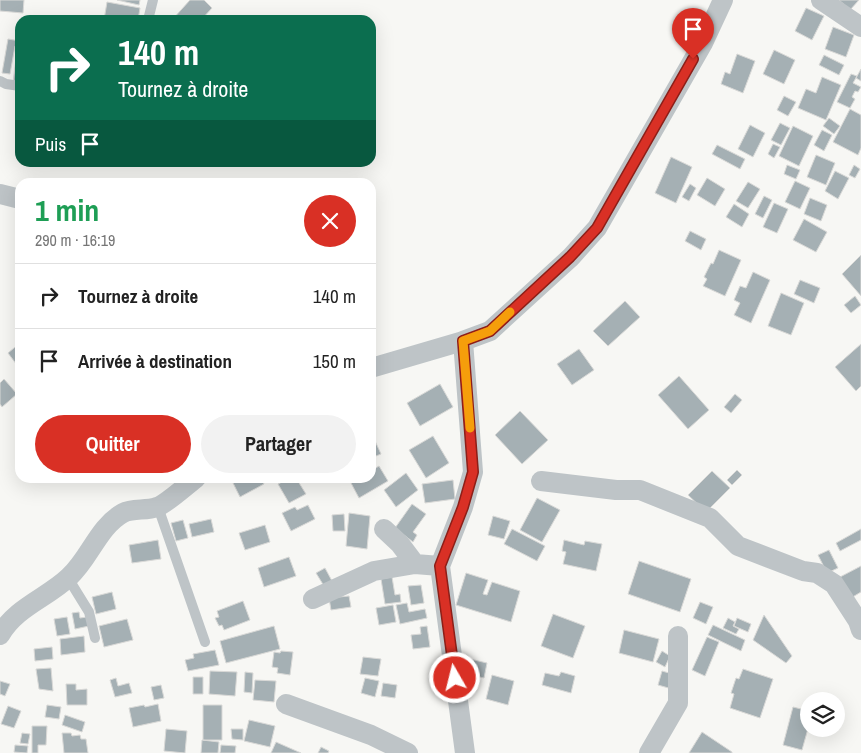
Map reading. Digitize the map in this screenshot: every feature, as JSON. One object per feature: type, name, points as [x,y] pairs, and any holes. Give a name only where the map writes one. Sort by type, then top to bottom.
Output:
[{"type":"street","points":[[376,367],[463,341],[490,331],[570,257],[597,228],[703,43],[723,0]]},
{"type":"street","points":[[821,0],[861,27]]},
{"type":"street","points":[[0,194],[15,198]]},
{"type":"street","points":[[463,341],[473,472],[463,507],[440,566],[465,753]]},
{"type":"street","points":[[541,482],[616,490],[640,490],[710,518],[738,546],[803,571],[818,574],[834,584],[858,621],[861,630]]},
{"type":"street","points":[[0,635],[12,618],[68,578],[78,568],[99,536],[124,512],[158,507],[189,483]]},
{"type":"street","points":[[384,529],[400,544],[414,564]]},
{"type":"street","points":[[313,599],[374,571],[414,564],[440,566]]},
{"type":"street","points":[[649,753],[678,703],[678,636]]},
{"type":"street","points":[[286,704],[371,735],[408,753]]},
{"type":"lane","points":[[149,15],[153,0]]},
{"type":"lane","points":[[0,81],[15,85]]},
{"type":"lane","points":[[158,507],[205,642]]},
{"type":"lane","points":[[68,578],[89,612],[95,638]]},
{"type":"building","points":[[0,0],[24,0],[23,13],[0,11]]},
{"type":"building","points":[[117,0],[140,0],[139,5]]},
{"type":"building","points":[[190,0],[204,0],[212,8],[206,15],[176,15]]},
{"type":"building","points":[[839,0],[859,0],[850,10]]},
{"type":"building","points":[[107,2],[140,8],[139,15],[105,15]]},
{"type":"building","points":[[806,8],[824,16],[812,40],[795,31]]},
{"type":"building","points":[[833,27],[854,35],[846,57],[825,49]]},
{"type":"building","points":[[8,39],[15,40],[10,74],[2,73]]},
{"type":"building","points":[[774,50],[795,60],[784,84],[763,74]]},
{"type":"building","points":[[737,54],[755,61],[743,93],[721,84],[725,72],[730,74]]},
{"type":"building","points":[[824,55],[844,65],[839,75],[819,65]]},
{"type":"building","points":[[15,66],[15,83],[13,83]]},
{"type":"building","points":[[861,69],[861,81],[856,78]]},
{"type":"building","points":[[851,74],[857,76],[853,83],[861,87],[858,92],[855,91],[852,97],[855,99],[850,108],[837,102]]},
{"type":"building","points":[[822,77],[841,85],[826,120],[798,108],[806,89],[816,93]]},
{"type":"building","points":[[784,96],[796,102],[788,116],[777,110]]},
{"type":"building","points":[[850,109],[861,115],[861,148],[858,155],[833,142]]},
{"type":"building","points":[[829,118],[840,126],[834,134],[823,126]]},
{"type":"building","points":[[780,123],[790,128],[781,145],[771,140]]},
{"type":"building","points":[[750,125],[765,133],[753,157],[738,149]]},
{"type":"building","points":[[793,126],[813,136],[799,166],[779,156]]},
{"type":"building","points":[[822,130],[832,135],[824,151],[814,145]]},
{"type":"building","points":[[773,144],[780,147],[774,158],[768,154]]},
{"type":"building","points":[[717,145],[745,159],[740,169],[712,154]]},
{"type":"building","points":[[816,155],[835,163],[826,185],[807,177]]},
{"type":"building","points":[[671,157],[692,167],[676,203],[655,193]]},
{"type":"building","points":[[787,165],[800,170],[796,179],[784,174]]},
{"type":"building","points":[[854,165],[860,169],[855,178],[849,175]]},
{"type":"building","points":[[835,171],[849,178],[838,199],[825,191]]},
{"type":"building","points":[[707,178],[725,189],[715,206],[697,195]]},
{"type":"building","points":[[795,181],[810,188],[800,209],[785,202]]},
{"type":"building","points":[[748,182],[760,189],[748,208],[736,201]]},
{"type":"building","points":[[690,184],[696,188],[689,201],[682,197]]},
{"type":"building","points":[[764,196],[772,200],[763,218],[755,214]]},
{"type":"building","points":[[810,198],[827,205],[821,221],[804,214]]},
{"type":"building","points":[[774,203],[788,209],[777,233],[763,227]]},
{"type":"building","points":[[734,204],[749,214],[742,227],[726,217]]},
{"type":"building","points":[[804,219],[827,232],[816,252],[793,240]]},
{"type":"building","points":[[690,231],[706,239],[701,250],[685,241]]},
{"type":"building","points":[[719,250],[741,260],[725,296],[703,286],[707,279],[704,277],[711,263],[713,264]]},
{"type":"building","points":[[861,255],[861,296],[842,274]]},
{"type":"building","points":[[753,272],[770,280],[751,323],[734,315],[740,303],[734,300],[740,286],[746,288]]},
{"type":"building","points":[[800,280],[820,288],[814,303],[794,294]]},
{"type":"building","points":[[781,293],[804,303],[791,335],[768,326]]},
{"type":"building","points":[[855,296],[861,305],[851,313],[844,305]]},
{"type":"building","points":[[625,301],[640,317],[608,346],[593,331]]},
{"type":"building","points":[[861,344],[861,386],[856,391],[835,367]]},
{"type":"building","points":[[15,347],[15,362],[8,353]]},
{"type":"building","points":[[579,349],[594,370],[572,385],[557,364]]},
{"type":"building","points":[[679,376],[709,410],[688,429],[658,395]]},
{"type":"building","points":[[4,379],[15,392],[15,396],[2,407],[0,404],[0,383]]},
{"type":"building","points":[[440,384],[453,407],[420,426],[407,403]]},
{"type":"building","points":[[735,394],[742,400],[731,413],[724,407]]},
{"type":"building","points":[[520,411],[548,440],[522,464],[495,435]]},
{"type":"building","points":[[433,436],[449,463],[426,478],[409,450]]},
{"type":"building","points":[[376,443],[381,454],[376,456]]},
{"type":"building","points":[[379,466],[388,481],[359,498],[351,483],[376,483],[376,468]]},
{"type":"building","points":[[737,470],[742,475],[732,485],[727,480]]},
{"type":"building","points":[[712,471],[730,488],[706,512],[688,495]]},
{"type":"building","points":[[406,473],[418,490],[396,507],[384,490]]},
{"type":"building","points":[[453,480],[455,499],[425,503],[422,484]]},
{"type":"building","points":[[233,483],[264,483],[264,484],[240,497]]},
{"type":"building","points":[[299,483],[306,494],[289,503],[278,484]]},
{"type":"building","points":[[537,498],[560,510],[542,542],[520,530]]},
{"type":"building","points":[[412,504],[426,514],[413,532],[417,535],[413,542],[395,528]]},
{"type":"building","points":[[308,505],[315,519],[291,531],[282,513],[295,507],[297,510]]},
{"type":"building","points":[[349,513],[370,516],[367,549],[346,546]]},
{"type":"building","points":[[344,514],[345,531],[333,531],[332,515]]},
{"type":"building","points":[[493,516],[510,521],[504,539],[488,535]]},
{"type":"building","points":[[211,519],[214,532],[192,537],[189,524]]},
{"type":"building","points":[[183,520],[188,538],[176,541],[171,523]]},
{"type":"building","points":[[265,525],[270,542],[245,550],[239,533]]},
{"type":"building","points":[[512,529],[545,546],[537,561],[504,544]]},
{"type":"building","points":[[861,529],[861,540],[840,551],[836,543]]},
{"type":"building","points":[[158,540],[161,559],[132,563],[129,545]]},
{"type":"building","points":[[564,540],[584,545],[585,541],[602,544],[596,571],[563,564],[566,552],[562,551]]},
{"type":"building","points":[[829,550],[838,568],[827,573],[818,555]]},
{"type":"building","points":[[289,557],[296,576],[264,587],[258,568]]},
{"type":"building","points":[[639,561],[691,579],[680,612],[628,594]]},
{"type":"building","points":[[861,566],[861,592],[851,598],[840,577]]},
{"type":"building","points":[[325,568],[332,581],[324,586],[316,573]]},
{"type":"building","points":[[466,573],[488,580],[483,594],[487,595],[492,582],[520,591],[511,622],[456,605]]},
{"type":"building","points":[[392,577],[395,595],[400,594],[401,602],[385,604],[381,579]]},
{"type":"building","points":[[421,585],[424,603],[411,605],[408,586]]},
{"type":"building","points":[[112,592],[116,609],[96,614],[92,597]]},
{"type":"building","points":[[349,596],[351,607],[331,610],[329,598]]},
{"type":"building","points":[[243,601],[250,620],[224,630],[222,625],[219,626],[215,618],[219,617],[217,611]]},
{"type":"building","points":[[700,602],[713,607],[706,624],[693,618]]},
{"type":"building","points":[[407,603],[409,612],[425,609],[427,618],[400,624],[396,605]]},
{"type":"building","points":[[393,605],[396,622],[379,625],[376,608]]},
{"type":"building","points":[[79,612],[80,618],[87,617],[89,626],[75,629],[72,613]]},
{"type":"building","points":[[553,614],[585,626],[573,658],[541,646]]},
{"type":"building","points":[[764,615],[792,656],[786,663],[753,640]]},
{"type":"building","points":[[67,617],[70,634],[57,636],[54,619]]},
{"type":"building","points":[[728,618],[735,622],[733,626],[739,629],[736,634],[723,628]]},
{"type":"building","points":[[737,618],[751,624],[748,632],[734,626]]},
{"type":"building","points":[[127,619],[133,640],[104,647],[99,626]]},
{"type":"building","points":[[713,625],[745,640],[741,651],[708,635]]},
{"type":"building","points":[[274,626],[280,649],[226,663],[220,641]]},
{"type":"building","points":[[427,626],[430,647],[413,649],[411,635],[421,634],[420,627]]},
{"type":"building","points":[[624,630],[659,639],[653,662],[619,653]]},
{"type":"building","points":[[84,636],[85,652],[61,655],[60,639]]},
{"type":"building","points":[[707,637],[719,642],[705,676],[692,670]]},
{"type":"building","points":[[52,647],[53,659],[35,661],[34,649]]},
{"type":"building","points":[[215,650],[219,665],[188,671],[185,660],[194,658],[193,654]]},
{"type":"building","points":[[281,651],[293,652],[290,675],[277,673],[278,668],[272,667],[274,652],[280,653]]},
{"type":"building","points":[[662,651],[670,656],[665,667],[656,662]]},
{"type":"building","points":[[363,657],[381,659],[378,676],[360,674]]},
{"type":"building","points":[[470,659],[487,663],[484,678],[466,674]]},
{"type":"building","points":[[51,668],[53,691],[39,689],[36,669]]},
{"type":"building","points":[[743,669],[773,679],[760,718],[730,708],[734,694],[731,693],[736,678],[739,679]]},
{"type":"building","points":[[210,671],[237,672],[235,696],[209,694]]},
{"type":"building","points":[[662,671],[676,675],[672,689],[658,685]]},
{"type":"building","points":[[245,672],[253,673],[252,693],[244,692]]},
{"type":"building","points":[[561,672],[575,676],[571,693],[542,685],[545,673],[559,676]]},
{"type":"building","points":[[492,675],[514,681],[508,705],[486,699]]},
{"type":"building","points":[[193,677],[203,677],[203,694],[193,694]]},
{"type":"building","points":[[116,678],[118,686],[129,683],[132,693],[115,697],[110,680]]},
{"type":"building","points":[[365,678],[379,681],[375,697],[361,693]]},
{"type":"building","points":[[255,680],[276,681],[274,702],[253,700]]},
{"type":"building","points":[[0,681],[10,684],[5,696],[0,694]]},
{"type":"building","points":[[383,683],[397,685],[395,698],[381,696]]},
{"type":"building","points":[[66,684],[76,684],[76,690],[87,689],[87,705],[67,705]]},
{"type":"building","points":[[161,685],[164,698],[154,700],[151,687]]},
{"type":"building","points":[[158,704],[161,721],[133,727],[129,708]]},
{"type":"building","points":[[47,705],[61,707],[59,719],[45,717]]},
{"type":"building","points":[[203,705],[222,705],[222,740],[203,740]]},
{"type":"building","points":[[8,706],[21,711],[14,728],[1,724]]},
{"type":"building","points":[[793,707],[800,709],[800,737],[806,737],[802,750],[783,745]]},
{"type":"building","points":[[65,715],[85,722],[82,732],[62,725]]},
{"type":"building","points":[[249,720],[275,726],[270,747],[244,741]]},
{"type":"building","points":[[32,726],[47,726],[46,745],[38,745],[38,753],[32,753]]},
{"type":"building","points":[[166,729],[187,731],[185,753],[164,751]]},
{"type":"building","points":[[231,729],[243,729],[243,740],[232,739]]},
{"type":"building","points":[[702,732],[732,752],[732,753],[689,753]]},
{"type":"building","points":[[22,733],[30,734],[28,744],[20,743]]},
{"type":"building","points":[[62,733],[71,733],[72,736],[80,735],[81,739],[86,739],[88,753],[64,753]]},
{"type":"building","points":[[202,740],[219,742],[218,753],[201,753]]},
{"type":"building","points":[[276,742],[301,753],[271,753]]},
{"type":"building","points":[[15,745],[28,746],[27,753],[14,752]]},
{"type":"building","points":[[221,745],[236,746],[235,753],[220,753]]},
{"type":"building","points":[[321,747],[329,751],[328,753],[318,753]]},
{"type":"slow traffic","points":[[470,428],[463,341],[490,331],[510,312]]},
{"type":"route","points":[[455,678],[440,566],[463,507],[473,472],[463,341],[490,331],[570,257],[597,228],[693,59]]}]
